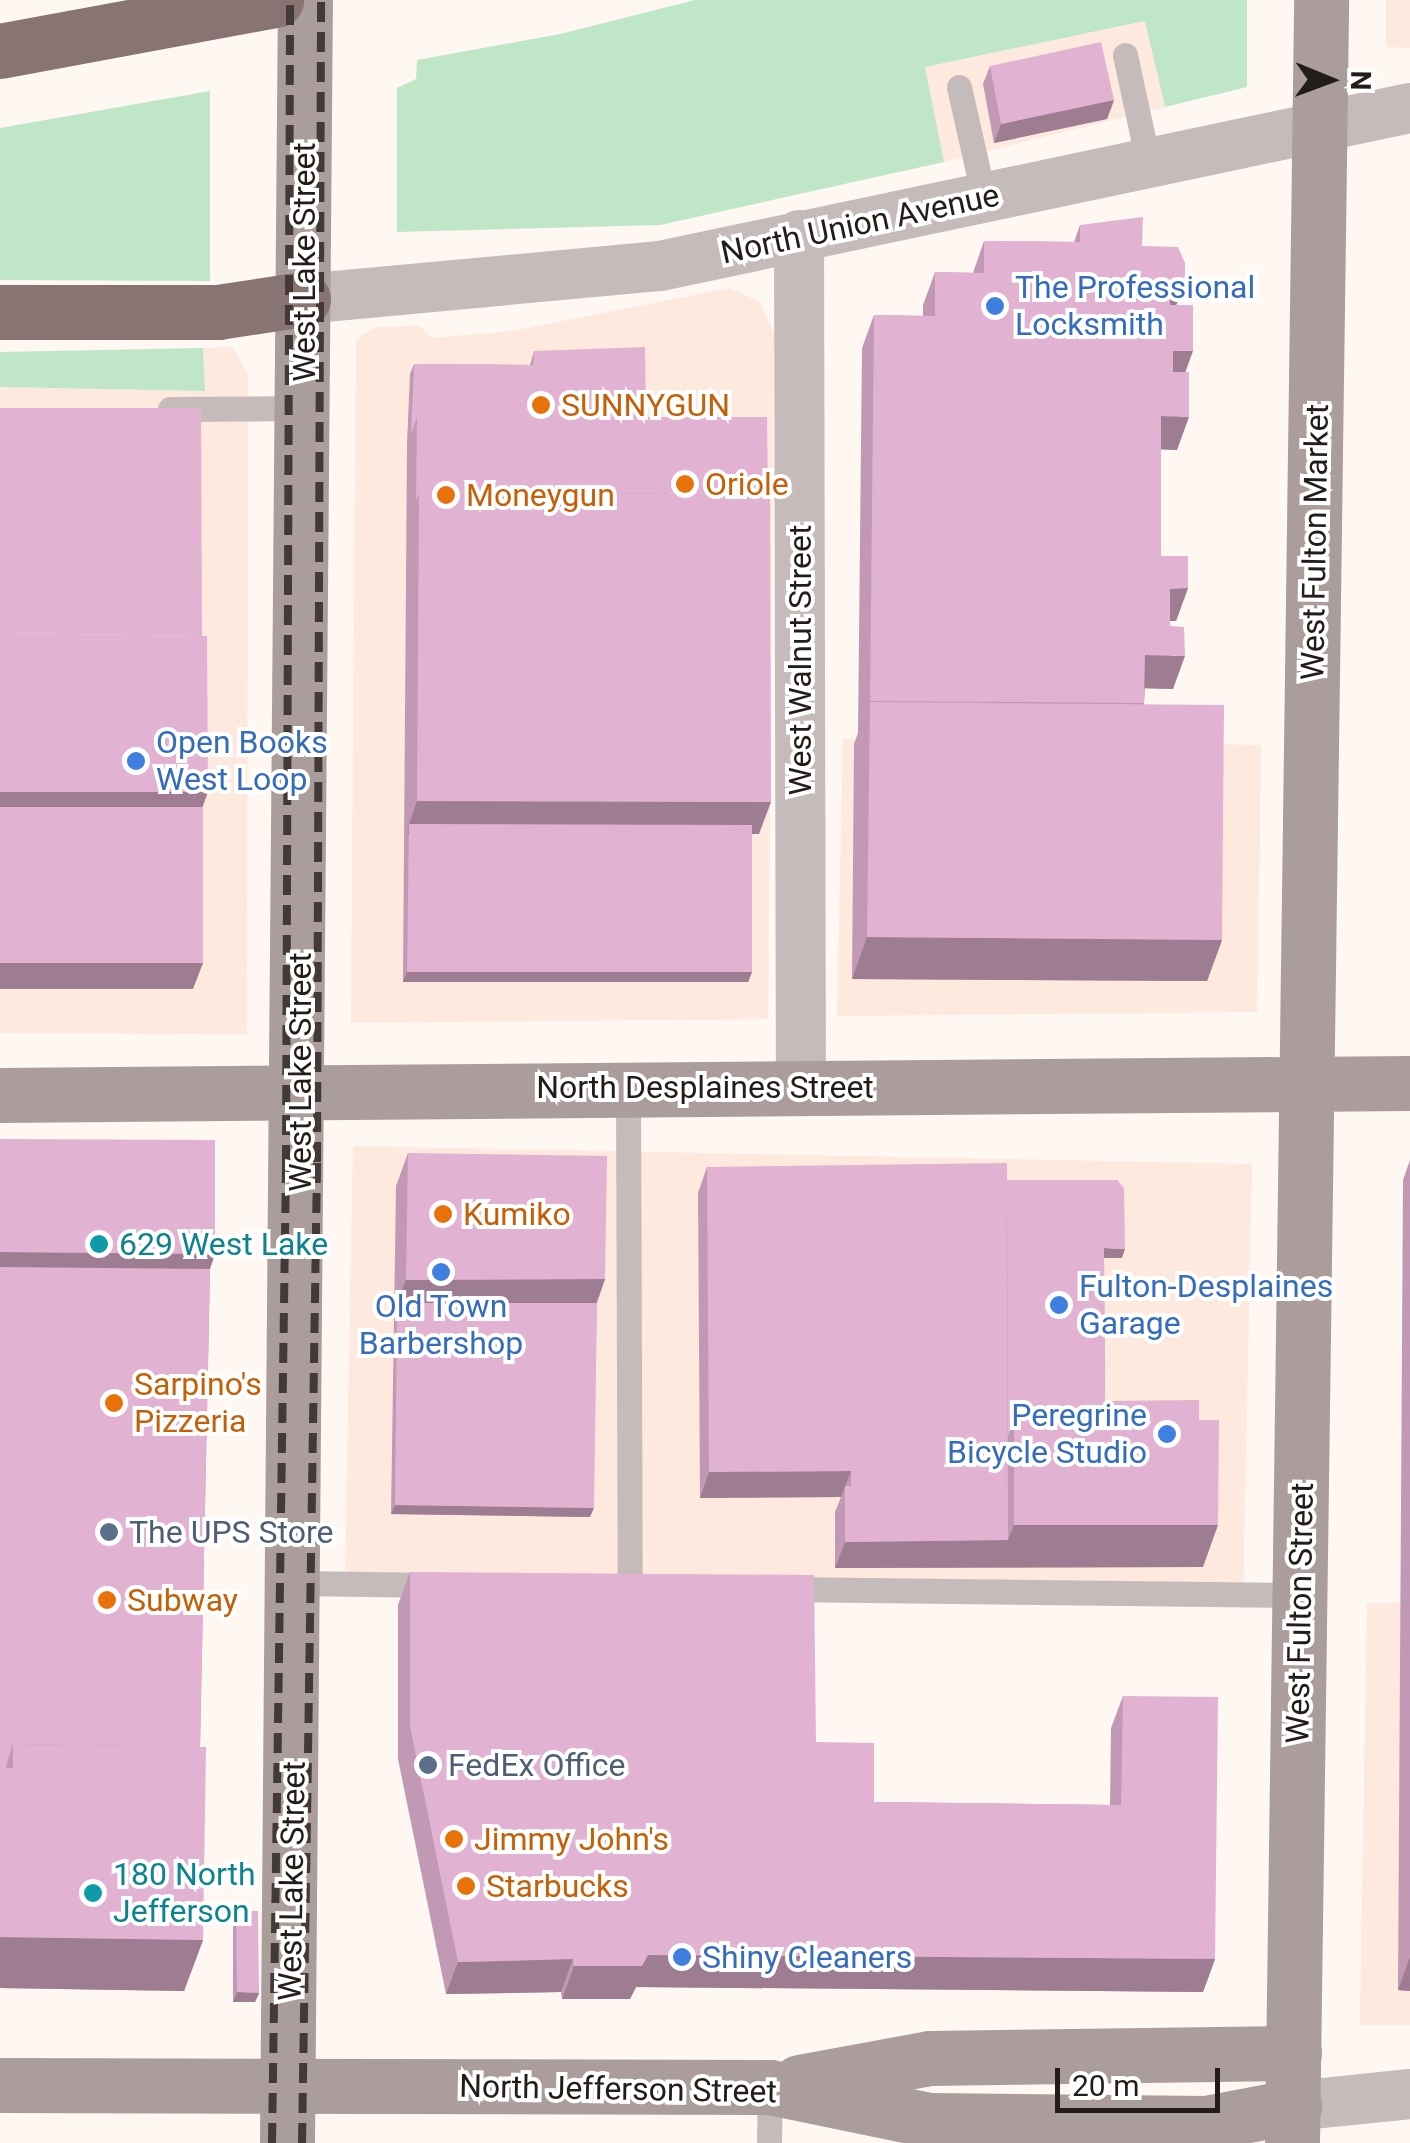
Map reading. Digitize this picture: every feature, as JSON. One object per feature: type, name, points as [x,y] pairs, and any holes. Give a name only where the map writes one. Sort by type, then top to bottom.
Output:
[{"type":"highway","points":[[0,51],[276,0]]},
{"type":"highway","points":[[0,312],[218,312],[304,298]]},
{"type":"main road","name":"West Lake Street","points":[[287,2143],[300,1091],[306,0]]},
{"type":"main road","name":"West Fulton Market","points":[[1309,1083],[1321,0]]},
{"type":"main road","name":"West Fulton Street","points":[[1293,2101],[1309,1083]]},
{"type":"main road","name":"North Desplaines Street","points":[[0,1095],[1410,1083]]},
{"type":"main road","name":"North Jefferson Street","points":[[0,2085],[770,2087],[930,2120],[1206,2123],[1293,2101]]},
{"type":"street","name":"North Union Avenue","points":[[304,298],[660,266],[1410,108]]},
{"type":"street","name":"West Walnut Street","points":[[799,234],[801,1086]]},
{"type":"street","name":"North Jefferson Street","points":[[1293,2101],[1410,2094]]},
{"type":"lane","points":[[1125,55],[1149,166]]},
{"type":"lane","points":[[960,86],[984,198]]},
{"type":"lane","points":[[138,410],[302,408]]},
{"type":"lane","points":[[628,1088],[630,1587]]},
{"type":"lane","points":[[295,1582],[474,1585]]},
{"type":"lane","points":[[748,1588],[1300,1594]]},
{"type":"lane","points":[[769,2143],[770,2087]]},
{"type":"shaded area","points":[[1386,0],[1410,0],[1410,48],[1386,47]]},
{"type":"shaded area","points":[[1146,21],[1165,107],[944,162],[925,67]]},
{"type":"shaded area","points":[[730,288],[760,302],[774,334],[768,1019],[351,1023],[356,339],[377,327],[420,326],[431,338],[512,331]]},
{"type":"shaded area","points":[[232,347],[248,374],[247,1034],[0,1033],[0,387],[204,391],[203,348]]},
{"type":"shaded area","points":[[843,739],[1261,745],[1257,1012],[837,1016]]},
{"type":"shaded area","points":[[353,1146],[1252,1164],[1243,1594],[345,1583]]},
{"type":"shaded area","points":[[1367,1603],[1410,1603],[1410,2025],[1360,2025]]},
{"type":"green space","points":[[695,0],[1247,0],[1247,87],[1165,107],[1145,21],[925,67],[944,162],[660,225],[397,232],[397,88],[416,79],[417,60],[560,34]]},
{"type":"green space","points":[[210,91],[210,281],[0,280],[0,128]]},
{"type":"green space","points":[[203,348],[205,391],[0,387],[0,352]]},
{"type":"building","points":[[1101,42],[1114,100],[1001,124],[990,66]]},
{"type":"building","points":[[1143,217],[1142,246],[1178,247],[1185,263],[1185,282],[1170,282],[1170,305],[1193,305],[1193,351],[1173,351],[1173,372],[1189,372],[1189,417],[1161,416],[1161,556],[1188,556],[1188,588],[1170,589],[1170,626],[1184,627],[1185,656],[1145,655],[1144,703],[870,701],[874,315],[935,316],[935,272],[984,273],[984,241],[1080,242],[1080,225]]},
{"type":"building","points":[[645,347],[646,417],[417,417],[411,434],[414,364],[533,365],[534,351]]},
{"type":"building","points":[[0,408],[201,408],[202,636],[0,633]]},
{"type":"building","points":[[417,417],[767,417],[768,493],[419,494],[416,500]]},
{"type":"building","points":[[770,493],[771,802],[417,801],[419,494]]},
{"type":"building","points":[[0,633],[207,636],[208,792],[0,792]]},
{"type":"building","points":[[870,702],[1224,705],[1222,940],[867,937]]},
{"type":"building","points":[[0,807],[203,807],[203,963],[0,963]]},
{"type":"building","points":[[409,824],[752,825],[752,972],[407,972]]},
{"type":"building","points":[[0,1139],[215,1140],[215,1254],[0,1252]]},
{"type":"building","points":[[408,1153],[607,1156],[605,1279],[406,1280]]},
{"type":"building","points":[[1007,1163],[1008,1540],[845,1542],[845,1486],[851,1486],[851,1471],[709,1472],[707,1167]]},
{"type":"building","points":[[1007,1180],[1117,1180],[1124,1188],[1125,1249],[1104,1248],[1105,1401],[1199,1400],[1199,1420],[1014,1420],[1008,1436]]},
{"type":"building","points":[[0,1267],[210,1269],[200,1747],[13,1744],[6,1768],[0,1768]]},
{"type":"building","points":[[397,1303],[597,1303],[594,1508],[395,1505]]},
{"type":"building","points":[[1014,1420],[1219,1420],[1218,1525],[1014,1525]]},
{"type":"building","points":[[410,1572],[814,1575],[816,1742],[874,1743],[874,1802],[1121,1805],[1123,1696],[1218,1697],[1215,1959],[648,1955],[642,1966],[574,1966],[573,1959],[458,1962],[410,1726]]},
{"type":"building","name":"180 North Jefferson","points":[[13,1744],[206,1747],[203,1940],[0,1937],[0,1768],[13,1768]]},
{"type":"building","points":[[236,1911],[258,1911],[259,1993],[237,1992]]},
{"type":"railway","points":[[272,2143],[286,1165],[290,0]]},
{"type":"railway","points":[[302,2143],[317,1162],[321,0]]},
{"type":"place","name":"The Professional Locksmith","points":[[995,306]]},
{"type":"place","name":"SUNNYGUN","points":[[541,405]]},
{"type":"place","name":"Oriole","points":[[685,484]]},
{"type":"place","name":"Moneygun","points":[[446,495]]},
{"type":"place","name":"Open Books West Loop","points":[[136,761]]},
{"type":"place","name":"Kumiko","points":[[443,1214]]},
{"type":"place","name":"629 West Lake","points":[[99,1244]]},
{"type":"place","name":"Old Town Barbershop","points":[[441,1272]]},
{"type":"place","name":"Fulton-Desplaines Garage","points":[[1059,1305]]},
{"type":"place","name":"Sarpino's Pizzeria","points":[[114,1403]]},
{"type":"place","name":"Peregrine Bicycle Studio","points":[[1167,1434]]},
{"type":"place","name":"The UPS Store","points":[[109,1532]]},
{"type":"place","name":"Subway","points":[[107,1600]]},
{"type":"place","name":"FedEx Office","points":[[428,1765]]},
{"type":"place","name":"Jimmy John's","points":[[454,1839]]},
{"type":"place","name":"Starbucks","points":[[466,1886]]},
{"type":"place","name":"180 North Jefferson","points":[[93,1893]]},
{"type":"place","name":"Shiny Cleaners","points":[[682,1957]]}]
